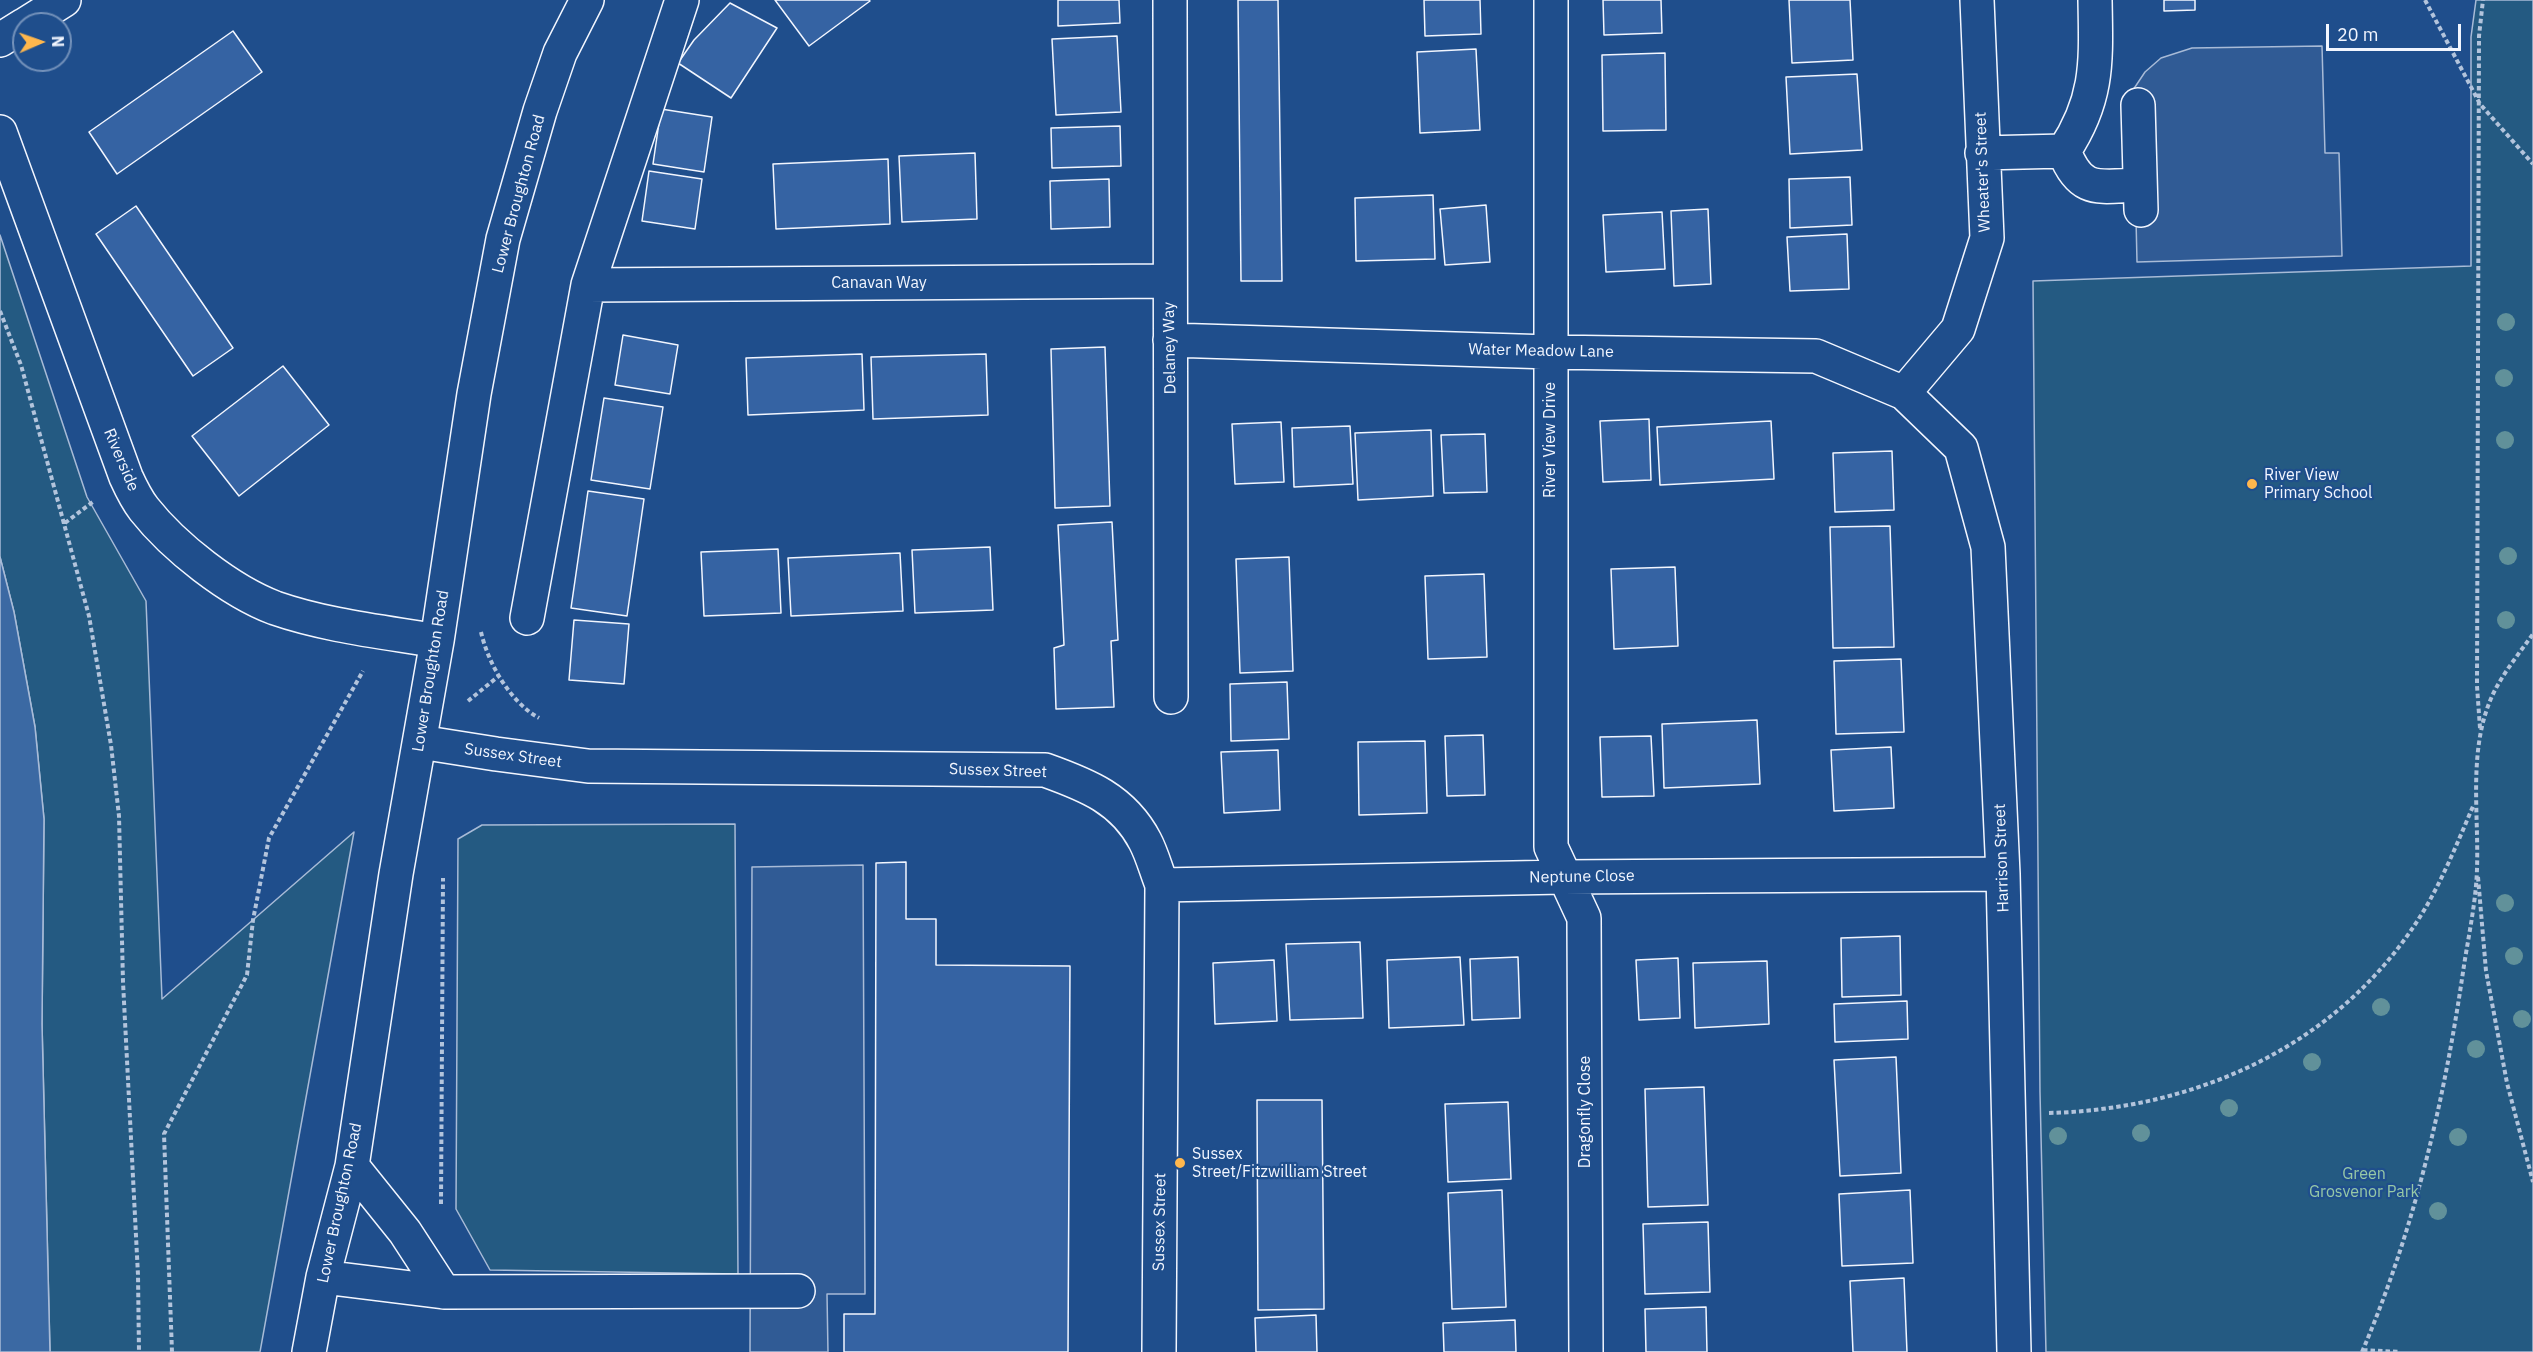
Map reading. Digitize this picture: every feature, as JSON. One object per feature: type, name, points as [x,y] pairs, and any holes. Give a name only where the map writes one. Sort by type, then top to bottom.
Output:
[{"type":"street","points":[[45,12],[64,0]]},
{"type":"street","name":"Lower Broughton Road","points":[[309,1352],[323,1277],[352,1166],[395,883],[437,641],[474,394],[503,239],[540,111],[561,53],[587,0]]},
{"type":"street","points":[[527,618],[588,285],[682,0]]},
{"type":"street","name":"Delaney Way","points":[[1170,0],[1171,697]]},
{"type":"street","name":"River View Drive","points":[[1551,0],[1551,847],[1563,877]]},
{"type":"street","name":"Wheater's Street","points":[[1904,393],[1958,329],[1987,238],[1977,0]]},
{"type":"street","points":[[2064,151],[2090,100],[2096,62],[2095,0]]},
{"type":"street","points":[[2064,151],[2070,167],[2080,180],[2093,186],[2140,198],[2138,105]]},
{"type":"street","name":"Riverside","points":[[0,132],[126,477],[143,509],[191,557],[231,586],[275,607],[316,619],[437,641]]},
{"type":"street","points":[[1982,153],[2064,151]]},
{"type":"street","name":"Canavan Way","points":[[588,285],[1169,281]]},
{"type":"street","name":"Water Meadow Lane","points":[[1170,340],[1550,352],[1816,356],[1904,393]]},
{"type":"street","name":"Harrison Street","points":[[1904,393],[1961,448],[1988,547],[2003,874],[2014,1352]]},
{"type":"street","name":"Sussex Street","points":[[420,742],[588,765],[1045,770],[1082,783],[1109,798],[1144,840],[1162,885],[1159,1352]]},
{"type":"street","name":"Neptune Close","points":[[1162,885],[1563,877],[2003,874]]},
{"type":"street","name":"Dragonfly Close","points":[[1563,877],[1584,918],[1586,1352]]},
{"type":"street","points":[[352,1166],[405,1232],[444,1292]]},
{"type":"street","points":[[323,1277],[444,1292],[798,1291]]},
{"type":"path","points":[[2425,0],[2480,104],[2533,164]]},
{"type":"path","points":[[2483,0],[2479,36],[2477,686],[2480,730],[2475,800],[2477,870],[2486,971],[2507,1083],[2533,1182]]},
{"type":"path","points":[[0,311],[21,365],[89,616],[111,745],[119,816],[123,982],[138,1275],[139,1352]]},
{"type":"path","points":[[478,621],[486,652],[515,699],[536,717],[546,721]]},
{"type":"path","points":[[2480,730],[2495,690],[2533,634]]},
{"type":"path","points":[[172,1352],[164,1134],[247,975],[253,920],[269,838],[367,663]]},
{"type":"path","points":[[465,704],[500,675]]},
{"type":"path","points":[[2009,1114],[2058,1113],[2142,1103],[2192,1091],[2240,1072],[2286,1047],[2328,1018],[2364,985],[2397,948],[2425,908],[2448,864],[2475,800]]},
{"type":"path","points":[[2400,1352],[2362,1351],[2406,1229],[2440,1106],[2452,1042],[2477,870]]},
{"type":"path","points":[[441,1204],[443,878]]},
{"type":"green space","name":"Green Grosvenor Park","points":[[2476,0],[2533,0],[2533,1352],[2046,1352],[2040,1092],[2033,281],[2471,266],[2471,37]]},
{"type":"green space","points":[[0,235],[87,497],[146,601],[162,999],[354,832],[260,1352],[50,1352],[42,1024],[44,819],[35,727],[14,612],[0,557]]},
{"type":"green space","points":[[735,824],[738,1274],[490,1270],[456,1209],[458,839],[482,825]]},
{"type":"shaded area","points":[[2322,46],[2325,153],[2339,153],[2342,256],[2137,262],[2133,90],[2145,72],[2161,58],[2192,48]]},
{"type":"shaded area","points":[[0,557],[14,612],[35,727],[44,819],[42,1024],[50,1352],[0,1352]]},
{"type":"shaded area","points":[[863,865],[865,1294],[827,1294],[828,1352],[750,1352],[752,867]]},
{"type":"building","points":[[775,0],[869,0],[870,1],[809,46]]},
{"type":"building","points":[[1058,0],[1119,0],[1120,23],[1058,26]]},
{"type":"building","points":[[1238,0],[1278,0],[1282,281],[1241,281]]},
{"type":"building","points":[[1424,0],[1480,0],[1481,34],[1425,36]]},
{"type":"building","points":[[1603,0],[1661,0],[1662,33],[1604,35]]},
{"type":"building","points":[[1789,0],[1850,0],[1853,60],[1792,63]]},
{"type":"building","points":[[2164,0],[2195,0],[2195,10],[2164,11]]},
{"type":"building","points":[[730,3],[777,28],[731,98],[678,63],[694,40]]},
{"type":"building","points":[[233,31],[262,72],[117,174],[89,132]]},
{"type":"building","points":[[1117,36],[1121,112],[1056,115],[1052,39]]},
{"type":"building","points":[[1476,49],[1480,130],[1420,133],[1417,52]]},
{"type":"building","points":[[1665,53],[1666,130],[1603,131],[1602,55]]},
{"type":"building","points":[[1857,74],[1862,150],[1790,154],[1786,77]]},
{"type":"building","points":[[661,109],[712,117],[704,172],[653,164]]},
{"type":"building","points":[[1120,126],[1121,166],[1052,168],[1051,128]]},
{"type":"building","points":[[975,153],[977,219],[902,222],[899,156]]},
{"type":"building","points":[[888,159],[890,224],[776,229],[773,164]]},
{"type":"building","points":[[649,171],[702,179],[695,229],[642,221]]},
{"type":"building","points":[[1850,177],[1852,225],[1790,228],[1789,179]]},
{"type":"building","points":[[1109,179],[1110,227],[1051,229],[1050,181]]},
{"type":"building","points":[[1433,195],[1435,259],[1356,261],[1355,198]]},
{"type":"building","points":[[1486,205],[1490,262],[1445,265],[1440,209]]},
{"type":"building","points":[[136,206],[233,348],[193,376],[96,234]]},
{"type":"building","points":[[1708,209],[1711,284],[1674,286],[1671,211]]},
{"type":"building","points":[[1662,212],[1665,269],[1606,272],[1603,215]]},
{"type":"building","points":[[1847,234],[1849,289],[1790,291],[1787,237]]},
{"type":"building","points":[[623,335],[678,345],[670,394],[615,385]]},
{"type":"building","points":[[1105,347],[1110,506],[1055,508],[1051,349]]},
{"type":"building","points":[[862,354],[864,410],[748,415],[746,358]]},
{"type":"building","points":[[986,354],[988,415],[873,419],[871,357]]},
{"type":"building","points":[[283,366],[329,425],[239,496],[192,436]]},
{"type":"building","points":[[604,398],[663,407],[650,489],[591,480]]},
{"type":"building","points":[[1649,419],[1651,480],[1603,482],[1600,421]]},
{"type":"building","points":[[1771,421],[1774,479],[1660,485],[1657,427]]},
{"type":"building","points":[[1281,422],[1284,482],[1235,484],[1232,424]]},
{"type":"building","points":[[1350,426],[1353,484],[1294,487],[1292,428]]},
{"type":"building","points":[[1431,430],[1433,496],[1358,500],[1355,433]]},
{"type":"building","points":[[1485,434],[1487,492],[1444,493],[1441,435]]},
{"type":"building","points":[[1892,451],[1894,510],[1835,512],[1833,453]]},
{"type":"building","points":[[588,491],[644,499],[627,616],[571,608]]},
{"type":"building","points":[[1112,522],[1118,640],[1111,641],[1114,707],[1056,709],[1054,648],[1064,645],[1058,525]]},
{"type":"building","points":[[1890,526],[1894,647],[1833,648],[1830,527]]},
{"type":"building","points":[[990,547],[993,610],[915,613],[912,550]]},
{"type":"building","points":[[778,549],[781,613],[704,616],[701,552]]},
{"type":"building","points":[[900,553],[903,611],[791,616],[788,558]]},
{"type":"building","points":[[1289,557],[1293,671],[1240,673],[1236,559]]},
{"type":"building","points":[[1675,567],[1678,646],[1614,649],[1611,569]]},
{"type":"building","points":[[1484,574],[1487,657],[1428,659],[1425,576]]},
{"type":"building","points":[[574,620],[629,624],[624,684],[569,680]]},
{"type":"building","points":[[1901,659],[1904,732],[1836,734],[1834,661]]},
{"type":"building","points":[[1287,682],[1289,739],[1231,741],[1230,684]]},
{"type":"building","points":[[1757,720],[1760,784],[1664,788],[1662,724]]},
{"type":"building","points":[[1483,735],[1485,795],[1447,796],[1445,736]]},
{"type":"building","points":[[1651,736],[1654,796],[1602,797],[1600,737]]},
{"type":"building","points":[[1425,741],[1427,813],[1359,815],[1358,742]]},
{"type":"building","points":[[1891,747],[1894,808],[1834,811],[1831,750]]},
{"type":"building","points":[[1278,750],[1280,810],[1224,813],[1221,752]]},
{"type":"building","points":[[906,862],[906,919],[936,919],[936,965],[1070,966],[1068,1352],[844,1352],[844,1314],[875,1314],[876,863]]},
{"type":"building","points":[[1900,936],[1901,995],[1842,997],[1841,938]]},
{"type":"building","points":[[1360,942],[1363,1018],[1290,1020],[1286,944]]},
{"type":"building","points":[[1460,957],[1464,1025],[1389,1028],[1387,960]]},
{"type":"building","points":[[1518,957],[1520,1018],[1472,1020],[1470,959]]},
{"type":"building","points":[[1678,958],[1680,1018],[1639,1020],[1636,960]]},
{"type":"building","points":[[1274,960],[1277,1021],[1215,1024],[1213,963]]},
{"type":"building","points":[[1767,961],[1769,1024],[1695,1028],[1693,963]]},
{"type":"building","points":[[1907,1001],[1908,1039],[1835,1042],[1834,1004]]},
{"type":"building","points":[[1896,1057],[1901,1173],[1840,1176],[1834,1060]]},
{"type":"building","points":[[1704,1087],[1708,1205],[1648,1207],[1645,1089]]},
{"type":"building","points":[[1257,1100],[1322,1100],[1324,1309],[1258,1310]]},
{"type":"building","points":[[1508,1102],[1511,1179],[1448,1182],[1445,1104]]},
{"type":"building","points":[[1502,1190],[1506,1307],[1452,1309],[1448,1193]]},
{"type":"building","points":[[1910,1190],[1913,1263],[1842,1266],[1839,1194]]},
{"type":"building","points":[[1708,1222],[1710,1292],[1645,1294],[1643,1224]]},
{"type":"building","points":[[1904,1278],[1907,1352],[1853,1352],[1850,1281]]},
{"type":"building","points":[[1706,1307],[1707,1352],[1646,1352],[1645,1309]]},
{"type":"building","points":[[1316,1315],[1317,1352],[1256,1352],[1255,1318]]},
{"type":"building","points":[[1515,1320],[1516,1352],[1444,1352],[1443,1323]]},
{"type":"place","name":"River View Primary School","points":[[2252,484]]},
{"type":"place","name":"Sussex Street/Fitzwilliam Street","points":[[1180,1163]]}]
